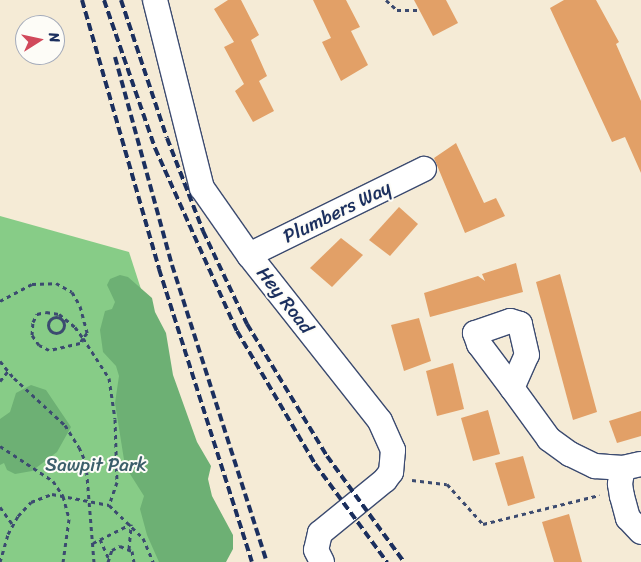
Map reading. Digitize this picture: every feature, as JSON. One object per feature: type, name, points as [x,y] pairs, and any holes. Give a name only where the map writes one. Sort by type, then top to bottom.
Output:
[{"type":"street","name":"Hey Road","points":[[155,0],[202,188],[250,256],[380,421],[393,450],[391,472]]},
{"type":"street","name":"Plumbers Way","points":[[250,256],[424,169]]},
{"type":"street","points":[[512,388],[527,355],[520,324],[510,322],[481,329],[475,333],[479,344],[549,439],[570,454],[595,466],[628,473],[628,518],[641,532]]},
{"type":"street","points":[[322,562],[316,550],[320,533],[391,472]]},
{"type":"path","points":[[386,0],[397,10],[419,10]]},
{"type":"path","points":[[0,301],[32,284],[56,283],[72,292],[80,306],[87,333],[84,338],[80,343],[49,350],[39,345],[32,335],[37,314],[46,312],[61,318],[84,338],[109,378],[117,453],[117,482],[109,505]]},
{"type":"path","points":[[61,318],[62,331],[58,333],[50,331],[49,321],[61,318]]},
{"type":"path","points":[[0,361],[8,371],[59,417],[79,447],[86,463],[94,562]]},
{"type":"path","points":[[0,381],[8,371]]},
{"type":"path","points":[[0,446],[46,476],[63,496],[69,519],[63,562]]},
{"type":"path","points":[[391,472],[404,479],[447,484],[483,524],[628,473]]},
{"type":"path","points":[[0,562],[13,525],[30,502],[52,494],[109,505],[144,538],[153,562]]},
{"type":"path","points":[[0,506],[13,525]]},
{"type":"path","points":[[92,543],[131,524]]},
{"type":"path","points":[[131,524],[129,549],[134,562]]},
{"type":"path","points":[[100,539],[108,560]]},
{"type":"path","points":[[108,560],[116,547],[129,549]]},
{"type":"green space","name":"Sawpit Park","points":[[0,216],[129,252],[226,552],[218,562],[0,562]]},
{"type":"green space","points":[[120,275],[128,277],[152,298],[155,312],[166,333],[173,375],[197,442],[211,466],[208,479],[212,496],[233,535],[233,549],[226,562],[159,562],[147,535],[140,509],[144,496],[125,466],[115,403],[119,376],[116,366],[103,352],[100,330],[105,311],[112,309],[115,302],[107,285],[110,279]]},
{"type":"green space","points":[[31,385],[46,390],[71,427],[57,452],[32,471],[15,474],[7,470],[4,463],[0,465],[0,419],[10,412],[16,393]]},
{"type":"building","points":[[228,0],[241,0],[259,35],[251,40],[267,76],[259,81],[274,111],[253,122],[235,91],[244,84],[224,47],[234,42],[214,9]]},
{"type":"building","points":[[313,0],[346,0],[360,27],[351,31],[368,65],[341,81],[322,42],[331,38]]},
{"type":"building","points":[[414,0],[446,0],[458,23],[433,36]]},
{"type":"building","points":[[564,0],[596,0],[619,42],[616,44],[641,101],[641,173],[625,137],[612,142],[550,8]]},
{"type":"building","points":[[456,143],[484,203],[496,198],[505,216],[465,233],[434,158]]},
{"type":"building","points":[[399,207],[418,224],[390,256],[369,240]]},
{"type":"building","points":[[341,238],[363,255],[332,287],[310,268]]},
{"type":"building","points":[[516,263],[523,292],[430,317],[424,293],[478,276],[485,281],[482,274]]},
{"type":"building","points":[[560,274],[597,412],[573,420],[536,282]]},
{"type":"building","points":[[419,318],[431,361],[404,371],[391,325]]},
{"type":"building","points":[[453,363],[464,409],[437,416],[426,371]]},
{"type":"building","points":[[488,410],[500,454],[473,461],[461,418]]},
{"type":"building","points":[[641,411],[641,436],[617,443],[609,421]]},
{"type":"building","points":[[523,456],[535,498],[508,506],[495,463]]},
{"type":"building","points":[[569,514],[582,562],[554,562],[542,522]]},
{"type":"railway","points":[[82,0],[159,269],[252,562]]},
{"type":"railway","points":[[104,0],[155,148],[237,331],[315,464],[387,562]]},
{"type":"railway","points":[[121,0],[167,138],[203,231],[247,324],[327,456],[404,562]]},
{"type":"railway","points":[[115,57],[172,265],[267,562]]}]
